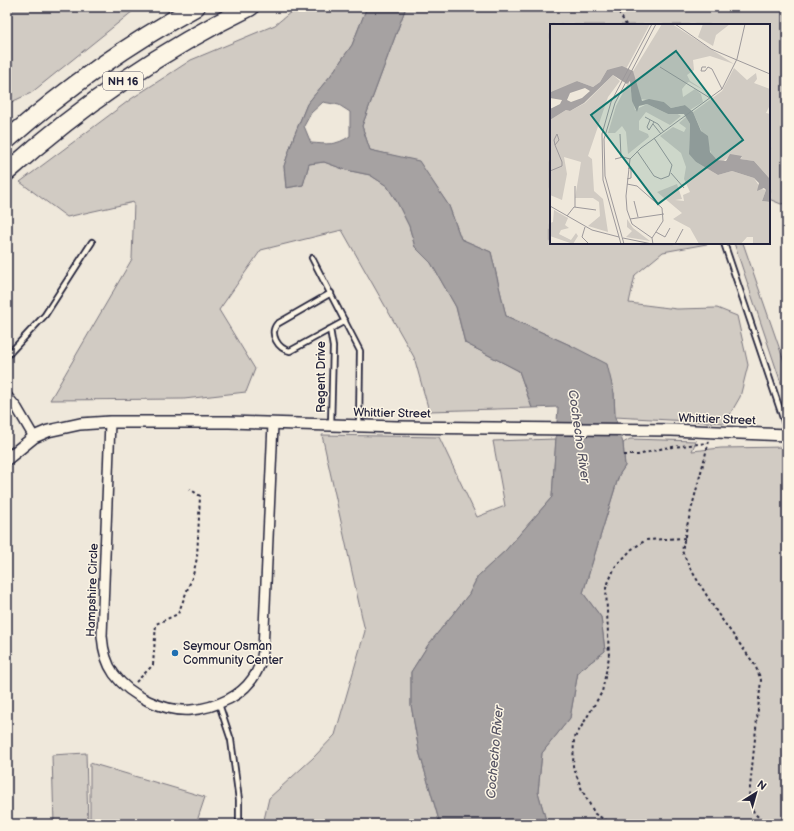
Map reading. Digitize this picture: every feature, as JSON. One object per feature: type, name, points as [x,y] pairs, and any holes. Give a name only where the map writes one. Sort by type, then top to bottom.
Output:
[{"type":"highway","name":"NH 16","points":[[7,140],[35,115],[81,79],[147,35],[196,7]]},
{"type":"highway","name":"NH 16","points":[[7,172],[66,122],[128,77],[189,39],[250,7]]},
{"type":"street","points":[[7,396],[17,408],[34,437]]},
{"type":"street","name":"Whittier Street","points":[[7,458],[34,437],[62,427],[110,422],[222,422],[359,426],[628,430],[787,435]]},
{"type":"street","name":"Hampshire Circle","points":[[110,422],[102,636],[103,649],[107,662],[113,673],[122,683],[136,693],[164,707],[178,710],[205,708],[219,704],[238,694],[247,687],[254,678],[262,661],[273,424]]},
{"type":"lane","points":[[7,356],[49,309],[92,242]]},
{"type":"lane","points":[[724,244],[787,430]]},
{"type":"lane","points":[[312,258],[346,320],[360,350],[359,426]]},
{"type":"lane","name":"Regent Drive","points":[[331,293],[277,324],[273,328],[273,333],[281,348],[290,351],[346,320]]},
{"type":"lane","name":"Regent Drive","points":[[330,328],[333,347],[331,425]]},
{"type":"lane","points":[[219,704],[231,740],[239,800],[239,824]]},
{"type":"path","points":[[616,7],[625,24]]},
{"type":"path","points":[[624,455],[638,455],[664,448],[708,445],[682,551],[690,568],[718,614],[755,665],[761,680],[749,797],[754,813],[766,824]]},
{"type":"path","points":[[143,674],[153,665],[156,624],[178,614],[193,575],[197,558],[200,496],[190,489]]},
{"type":"path","points":[[625,824],[609,822],[595,814],[582,790],[573,766],[574,739],[602,692],[609,657],[606,588],[615,567],[632,549],[646,540],[685,538]]},
{"type":"path","points":[[758,824],[762,820]]},
{"type":"shaded area","points":[[7,7],[138,7],[31,93],[7,104]]},
{"type":"shaded area","points":[[297,7],[367,7],[352,45],[331,75],[307,104],[284,166],[286,188],[303,185],[309,164],[324,162],[346,170],[370,175],[387,186],[409,226],[415,247],[431,263],[456,307],[465,343],[519,371],[532,408],[429,411],[414,357],[342,230],[261,250],[219,310],[255,369],[246,392],[184,399],[50,400],[132,259],[134,202],[67,217],[20,182],[131,99],[191,60],[275,25]]},
{"type":"shaded area","points":[[406,7],[787,7],[787,203],[781,204],[770,199],[770,24],[550,24],[550,244],[707,244],[663,252],[635,275],[629,303],[677,309],[717,308],[737,316],[748,365],[740,397],[725,423],[615,417],[614,393],[572,346],[506,316],[491,252],[461,239],[449,206],[419,162],[370,150],[362,126]]},
{"type":"shaded area","points":[[734,244],[743,244],[787,370],[787,388],[783,389]]},
{"type":"shaded area","points":[[322,435],[439,437],[477,517],[505,506],[493,441],[556,439],[552,497],[506,550],[478,576],[469,594],[428,645],[411,672],[411,705],[419,751],[440,824],[263,824],[269,798],[313,758],[335,735],[365,631]]},
{"type":"shaded area","points":[[630,439],[696,441],[692,451],[721,448],[787,447],[787,824],[547,824],[538,792],[542,753],[570,718],[578,672],[605,651],[601,617],[583,593],[619,475],[625,466],[623,443]]},
{"type":"shaded area","points":[[86,753],[88,824],[54,824],[52,755]]},
{"type":"shaded area","points":[[90,763],[205,797],[196,824],[92,824],[90,819]]},
{"type":"water","name":"Cochecho River","points":[[367,7],[406,7],[362,126],[370,150],[419,161],[449,206],[461,239],[491,252],[506,316],[572,346],[607,364],[614,393],[615,417],[623,443],[625,466],[619,475],[583,593],[601,617],[605,651],[578,672],[570,718],[542,753],[538,792],[547,824],[440,824],[419,751],[411,705],[411,672],[428,645],[469,594],[478,576],[506,550],[552,497],[558,407],[532,408],[519,371],[465,343],[456,307],[431,263],[415,247],[409,226],[387,186],[370,175],[346,170],[324,162],[309,164],[303,185],[286,188],[284,166],[307,104],[331,75],[352,45]],"holes":[[[323,102],[339,105],[350,112],[350,136],[336,143],[311,143],[304,126],[311,113]]]},
{"type":"place","name":"Seymour Osman Community Center","points":[[175,653]]}]
